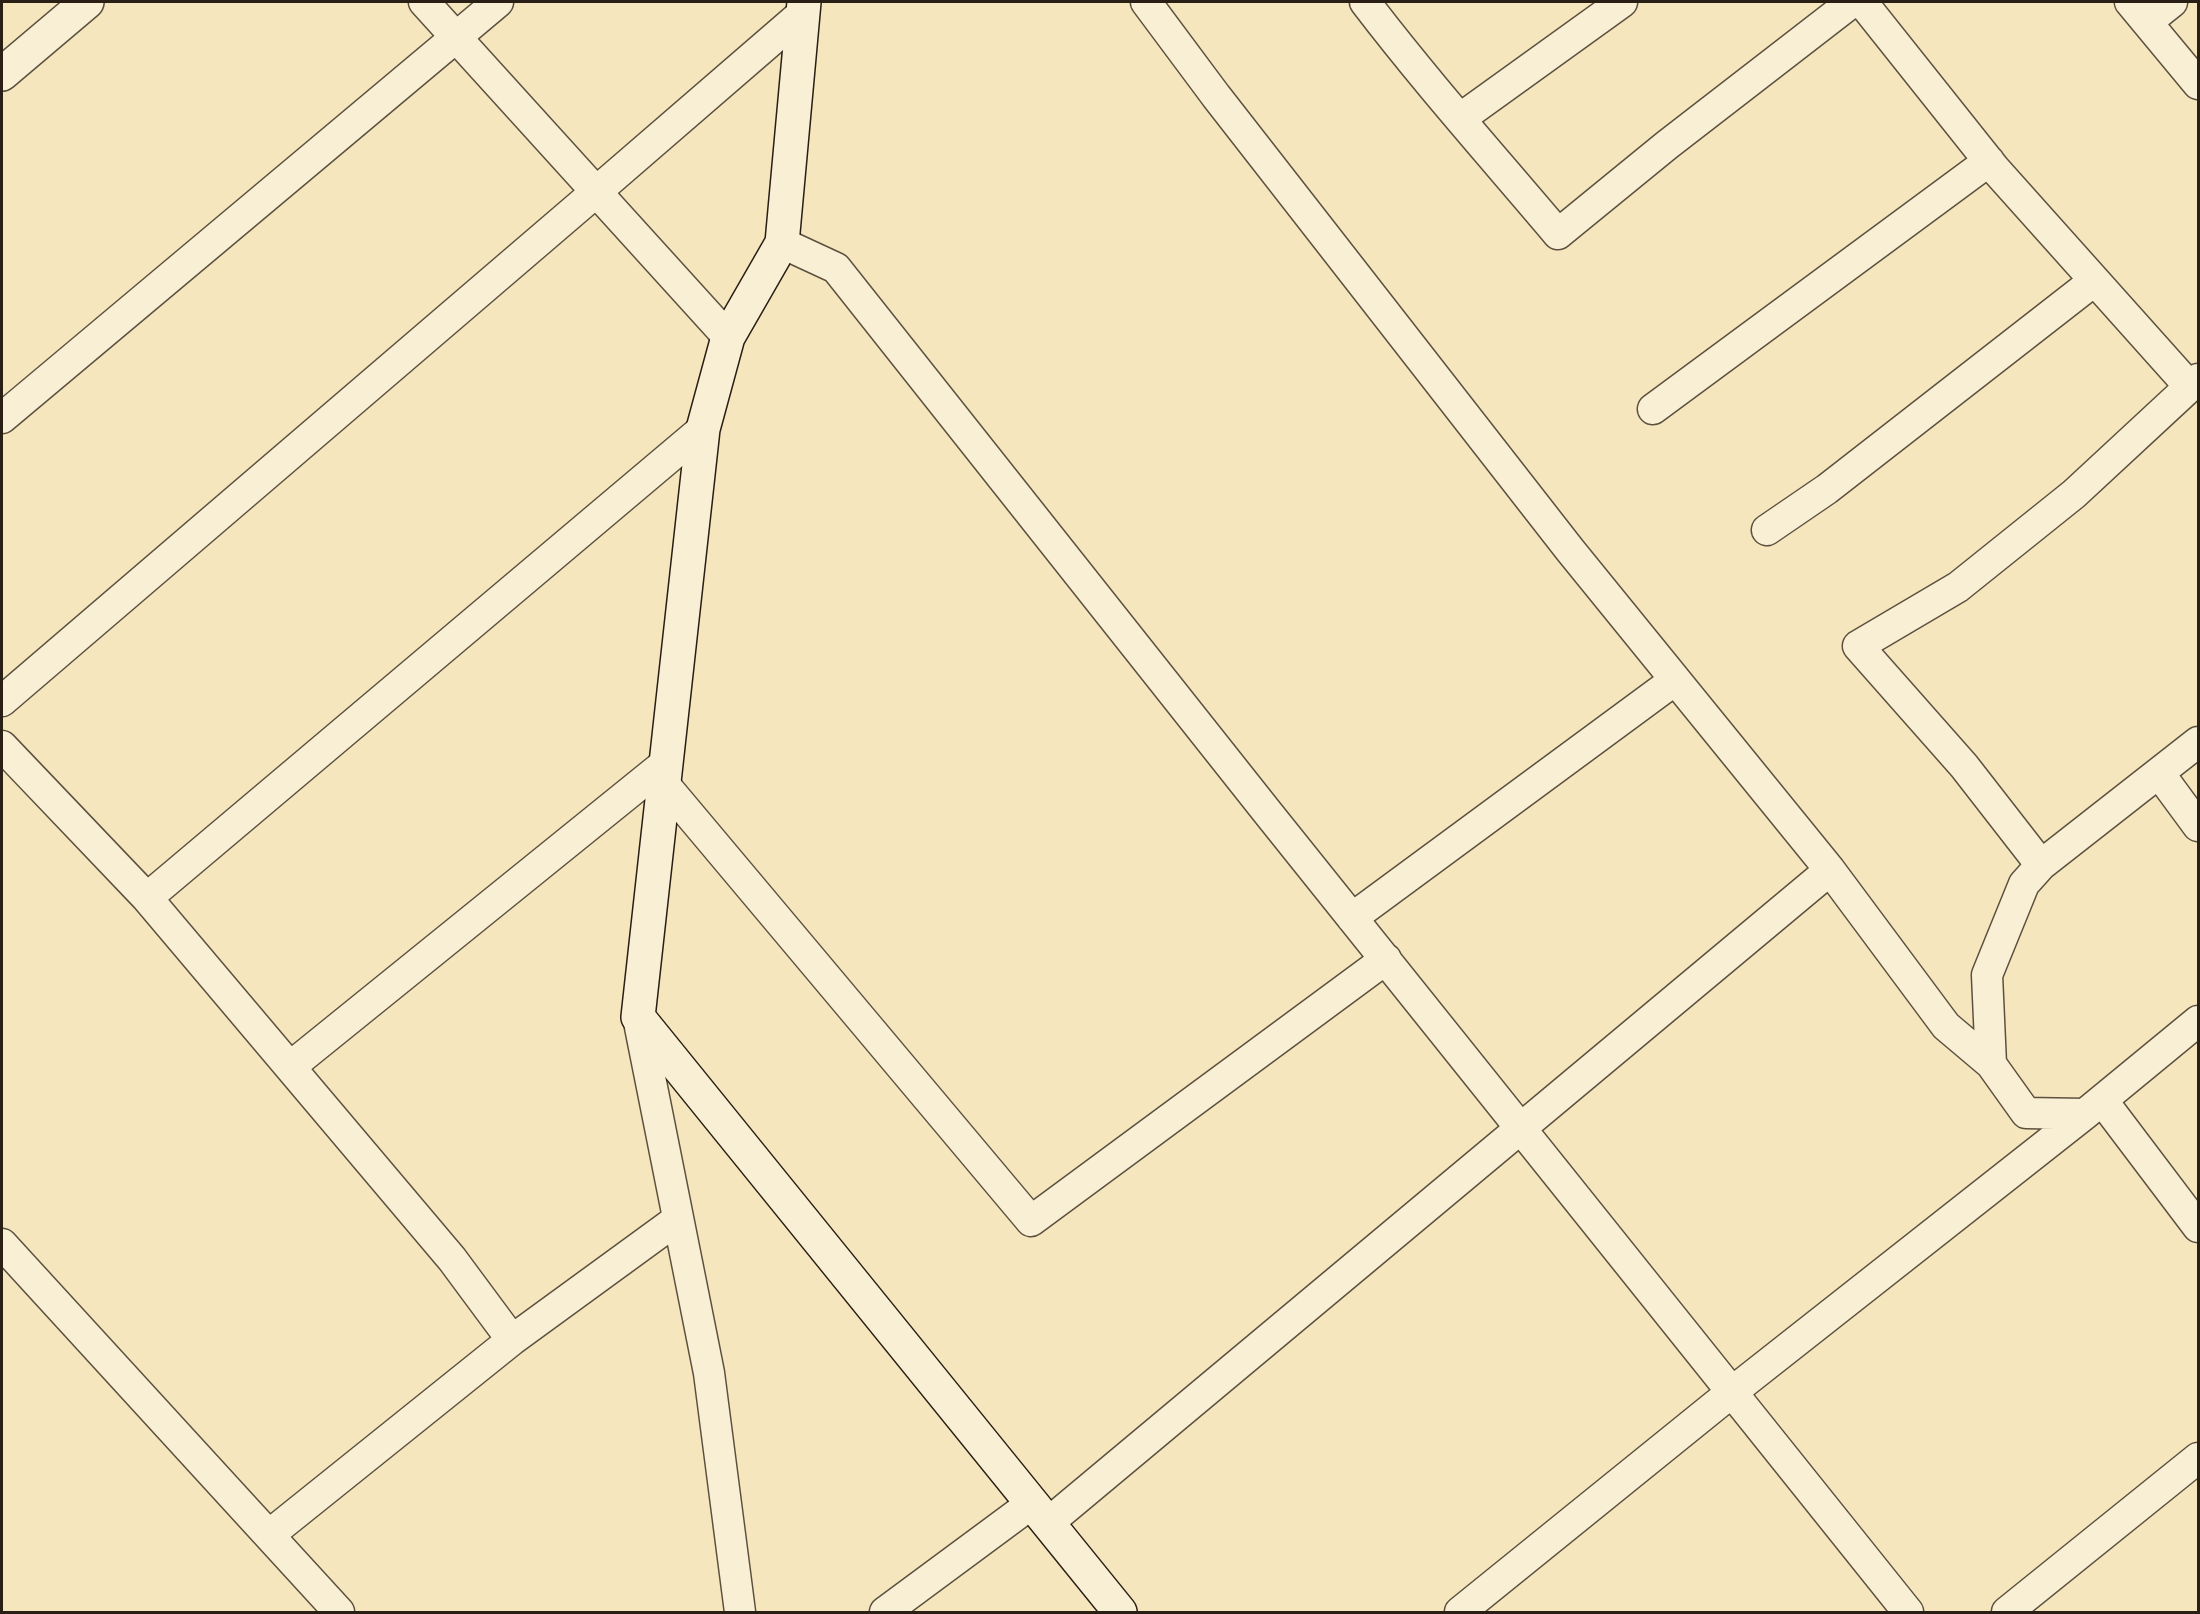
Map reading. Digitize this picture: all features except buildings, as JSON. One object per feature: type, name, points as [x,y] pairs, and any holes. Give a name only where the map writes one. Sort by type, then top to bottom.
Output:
[{"type":"main road","points":[[2,74],[87,2]]},
{"type":"main road","points":[[803,7],[782,243],[728,338],[703,429],[639,1017],[1119,1612]]},
{"type":"street","points":[[424,2],[728,338]]},
{"type":"street","points":[[2,418],[498,2]]},
{"type":"street","points":[[1146,2],[1569,550],[1830,870],[1946,1026],[1990,1064],[2026,1113],[2094,1107]]},
{"type":"street","points":[[1365,2],[1411,63],[1461,118],[1558,234],[1667,145],[1852,2]]},
{"type":"street","points":[[1461,118],[1622,2]]},
{"type":"street","points":[[1862,2],[1989,161],[2094,280],[2194,383],[2074,494],[1958,587],[1858,646],[1964,766],[2041,865]]},
{"type":"street","points":[[2172,2],[2139,12],[2199,84]]},
{"type":"street","points":[[2,701],[596,192],[803,7]]},
{"type":"street","points":[[1653,409],[1989,161]]},
{"type":"street","points":[[782,243],[836,268],[1908,1612]]},
{"type":"street","points":[[1767,530],[1827,489],[2094,280]]},
{"type":"street","points":[[147,898],[703,429]]},
{"type":"street","points":[[1353,918],[1676,680]]},
{"type":"street","points":[[1990,1064],[1987,975],[2024,884],[2041,865],[2199,742]]},
{"type":"street","points":[[2,746],[147,898],[452,1259],[512,1340]]},
{"type":"street","points":[[2159,773],[2199,826]]},
{"type":"street","points":[[290,1067],[665,774],[1031,1221],[1386,959]]},
{"type":"street","points":[[885,1612],[1040,1514],[1521,1128],[1830,870]]},
{"type":"street","points":[[639,1017],[709,1373],[740,1612]]},
{"type":"street","points":[[1460,1612],[1732,1392],[2094,1107],[2199,1021]]},
{"type":"street","points":[[2094,1107],[2199,1227]]},
{"type":"street","points":[[269,1535],[512,1340],[678,1219]]},
{"type":"street","points":[[2,1244],[339,1612]]},
{"type":"street","points":[[2007,1612],[2199,1458]]}]
